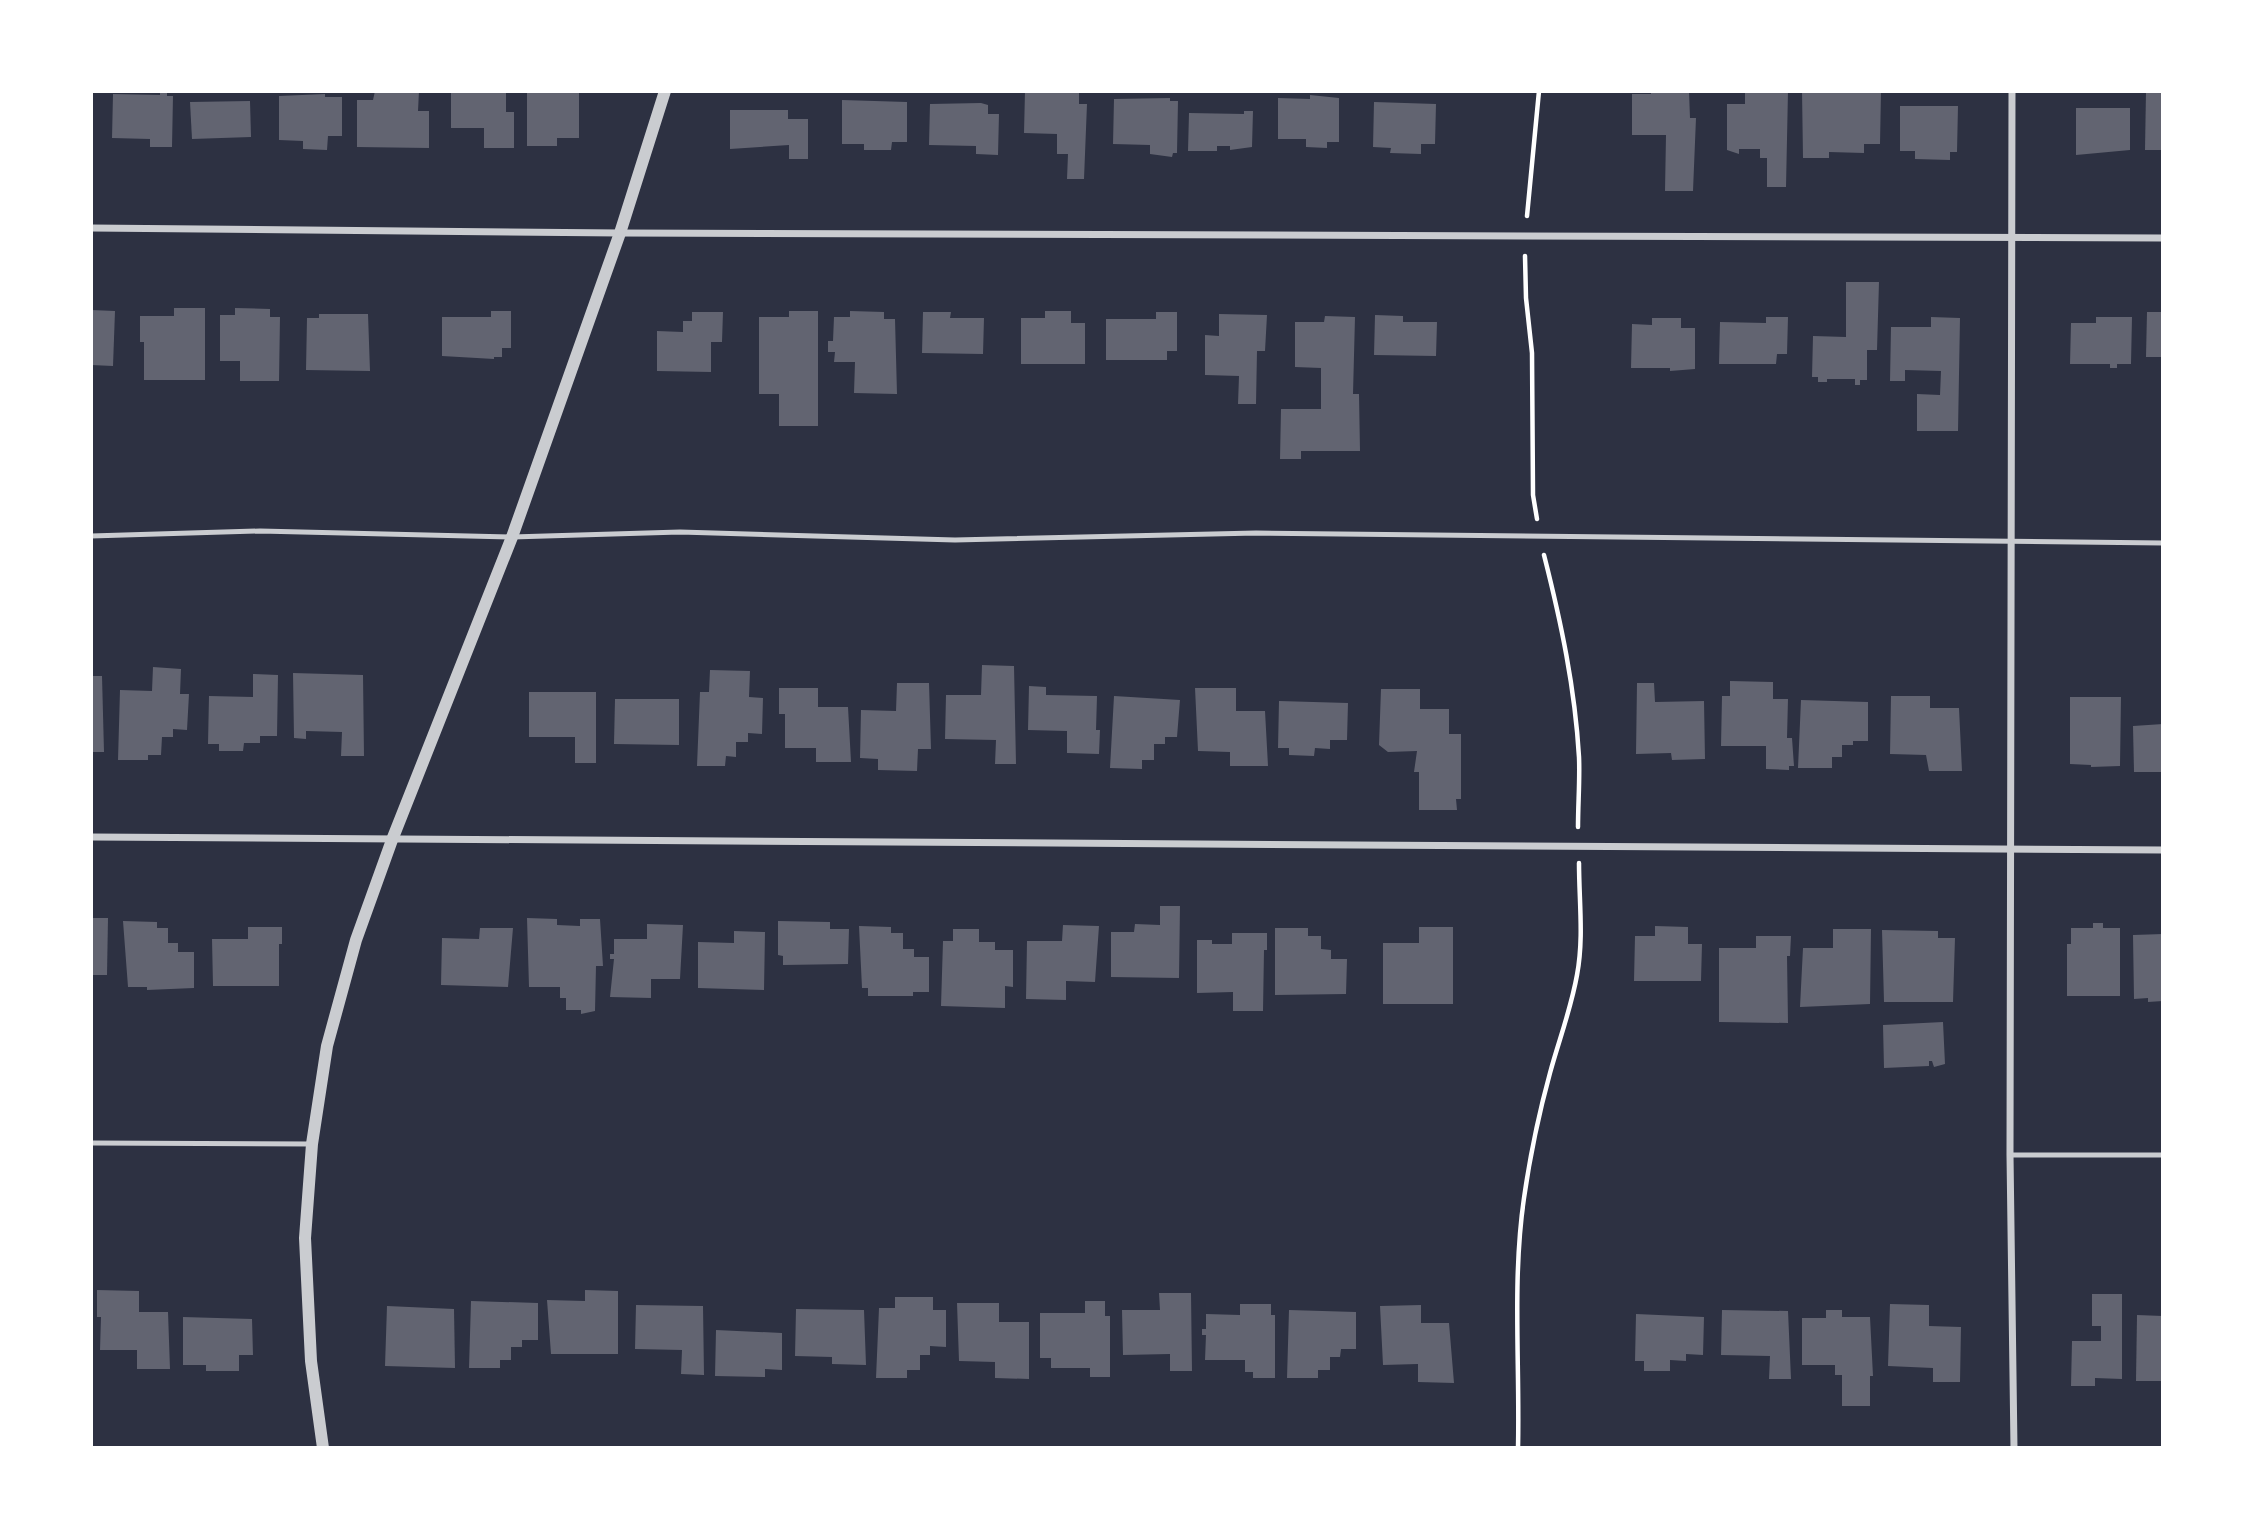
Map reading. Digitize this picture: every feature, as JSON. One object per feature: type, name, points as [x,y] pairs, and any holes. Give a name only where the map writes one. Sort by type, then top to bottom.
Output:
[{"type":"street","points":[[323,1448],[311,1361],[305,1238],[312,1144],[330,1033],[356,940],[392,840],[512,537],[620,233],[666,91]]},
{"type":"street","points":[[2012,91],[2010,1154],[2014,1448]]},
{"type":"street","points":[[91,228],[620,233],[2163,238]]},
{"type":"street","points":[[91,837],[2163,850]]},
{"type":"lane","points":[[91,536],[260,531],[512,537],[680,532],[955,540],[1256,534],[2163,544]]},
{"type":"lane","points":[[91,1143],[312,1144]]},
{"type":"lane","points":[[2010,1154],[2163,1155]]},
{"type":"path","points":[[1527,213],[1539,91]]},
{"type":"path","points":[[1518,1448],[1518,1273],[1524,1198],[1538,1124],[1578,973],[1581,933],[1579,867]]},
{"type":"building","points":[[160,91],[167,91],[167,96],[173,96],[172,147],[150,147],[150,139],[112,138],[113,94],[160,95]]},
{"type":"building","points":[[375,91],[419,91],[418,111],[429,111],[429,148],[357,147],[357,100],[373,100]]},
{"type":"building","points":[[451,91],[506,91],[506,112],[514,112],[514,148],[484,148],[484,128],[451,128]]},
{"type":"building","points":[[527,91],[579,91],[579,138],[557,138],[557,146],[527,146]]},
{"type":"building","points":[[1025,91],[1079,91],[1079,104],[1087,104],[1084,179],[1067,179],[1068,154],[1057,154],[1057,134],[1024,133]]},
{"type":"building","points":[[1651,91],[1689,91],[1690,118],[1696,118],[1693,191],[1665,191],[1666,135],[1632,135],[1632,94],[1651,94]]},
{"type":"building","points":[[1745,91],[1788,91],[1786,187],[1767,187],[1767,158],[1760,158],[1760,149],[1739,149],[1739,154],[1727,150],[1727,104],[1745,104]]},
{"type":"building","points":[[1802,91],[1881,91],[1880,144],[1864,144],[1864,153],[1829,152],[1829,158],[1803,158]]},
{"type":"building","points":[[2146,91],[2163,91],[2163,150],[2145,150]]},
{"type":"building","points":[[325,94],[325,97],[342,97],[342,136],[328,136],[327,150],[303,149],[303,141],[279,140],[279,96]]},
{"type":"building","points":[[1310,95],[1339,98],[1339,142],[1327,142],[1327,148],[1306,147],[1306,139],[1278,139],[1278,98],[1310,99]]},
{"type":"building","points":[[1170,98],[1170,101],[1178,101],[1177,153],[1173,153],[1172,157],[1150,154],[1150,145],[1113,144],[1114,99]]},
{"type":"building","points":[[842,100],[907,102],[907,142],[892,142],[891,150],[864,150],[864,144],[842,144]]},
{"type":"building","points":[[250,101],[251,137],[192,139],[190,102]]},
{"type":"building","points":[[1374,102],[1436,104],[1435,144],[1421,144],[1421,154],[1390,153],[1391,148],[1373,147]]},
{"type":"building","points":[[930,104],[988,105],[988,114],[999,114],[998,155],[976,154],[976,146],[929,145]]},
{"type":"building","points":[[1900,106],[1958,106],[1957,152],[1950,152],[1950,160],[1915,159],[1915,151],[1900,151]]},
{"type":"building","points":[[2076,108],[2130,108],[2130,150],[2076,155]]},
{"type":"building","points":[[730,110],[788,110],[788,119],[808,119],[808,159],[789,159],[789,145],[730,149]]},
{"type":"building","points":[[1244,111],[1253,111],[1252,147],[1230,150],[1230,146],[1217,146],[1217,151],[1188,151],[1189,113],[1244,114]]},
{"type":"building","points":[[1846,282],[1879,282],[1877,350],[1867,350],[1867,380],[1860,380],[1860,385],[1855,385],[1855,379],[1827,379],[1827,382],[1818,382],[1818,377],[1812,377],[1813,336],[1846,337]]},
{"type":"building","points":[[174,308],[205,308],[205,380],[144,380],[144,342],[140,342],[140,316],[174,316]]},
{"type":"building","points":[[235,308],[270,309],[270,317],[280,317],[279,381],[240,381],[240,361],[220,361],[220,315],[235,315]]},
{"type":"building","points":[[91,310],[115,311],[113,366],[91,365]]},
{"type":"building","points":[[491,311],[511,311],[511,348],[502,348],[502,357],[494,359],[442,356],[442,317],[491,317]]},
{"type":"building","points":[[789,311],[818,311],[818,426],[779,426],[779,394],[759,394],[759,317],[789,317]]},
{"type":"building","points":[[850,311],[884,312],[884,319],[895,319],[897,394],[854,393],[855,362],[834,362],[835,352],[828,352],[828,341],[833,341],[834,317],[850,317]]},
{"type":"building","points":[[1045,311],[1071,311],[1071,323],[1085,323],[1085,364],[1021,364],[1021,318],[1045,318]]},
{"type":"building","points":[[692,312],[723,312],[722,342],[711,342],[711,372],[657,371],[657,331],[683,332],[683,321],[692,321]]},
{"type":"building","points":[[923,312],[951,312],[950,318],[984,318],[983,354],[922,353]]},
{"type":"building","points":[[1156,312],[1177,312],[1177,351],[1167,351],[1167,360],[1106,360],[1106,319],[1156,319]]},
{"type":"building","points":[[2147,312],[2163,312],[2163,357],[2146,357]]},
{"type":"building","points":[[319,314],[368,314],[370,371],[306,370],[307,318],[319,318]]},
{"type":"building","points":[[1219,314],[1267,315],[1265,351],[1257,351],[1256,404],[1238,404],[1239,376],[1205,375],[1205,335],[1219,336]]},
{"type":"building","points":[[1375,315],[1403,316],[1403,322],[1437,322],[1436,356],[1374,355]]},
{"type":"building","points":[[1325,316],[1355,317],[1353,394],[1359,394],[1360,451],[1301,451],[1301,459],[1280,459],[1281,409],[1321,409],[1321,368],[1295,367],[1295,322],[1324,322]]},
{"type":"building","points":[[1766,317],[1788,317],[1787,354],[1777,354],[1776,364],[1719,364],[1720,322],[1766,323]]},
{"type":"building","points":[[1931,317],[1960,318],[1958,431],[1917,431],[1917,394],[1940,395],[1941,371],[1905,370],[1905,381],[1890,381],[1891,327],[1931,327]]},
{"type":"building","points":[[2096,317],[2132,317],[2131,364],[2117,364],[2117,368],[2110,368],[2110,364],[2070,364],[2071,323],[2096,323]]},
{"type":"building","points":[[1652,318],[1681,318],[1681,328],[1695,328],[1695,369],[1670,371],[1670,368],[1631,368],[1632,324],[1652,325]]},
{"type":"building","points":[[982,665],[1014,666],[1016,764],[995,764],[996,740],[945,739],[946,695],[981,695]]},
{"type":"building","points":[[153,667],[181,669],[180,694],[189,694],[187,730],[173,729],[173,737],[162,737],[161,755],[148,755],[148,760],[118,760],[120,690],[152,691]]},
{"type":"building","points":[[710,670],[750,671],[749,697],[763,698],[762,734],[748,733],[748,742],[736,742],[736,757],[726,756],[725,766],[697,766],[700,692],[709,692]]},
{"type":"building","points":[[293,673],[363,675],[364,756],[341,756],[342,732],[306,731],[306,739],[294,738]]},
{"type":"building","points":[[253,674],[278,675],[277,736],[260,736],[260,743],[244,743],[243,751],[219,751],[219,744],[208,744],[209,696],[253,697]]},
{"type":"building","points":[[91,676],[102,676],[104,752],[91,752]]},
{"type":"building","points":[[1730,681],[1773,682],[1773,699],[1788,699],[1787,738],[1792,738],[1794,766],[1789,766],[1789,770],[1766,769],[1766,746],[1721,746],[1722,696],[1730,696]]},
{"type":"building","points":[[897,683],[929,683],[931,749],[918,749],[917,771],[878,770],[878,759],[860,758],[861,710],[896,711]]},
{"type":"building","points":[[1637,683],[1654,683],[1655,702],[1704,701],[1705,759],[1672,760],[1671,753],[1636,754]]},
{"type":"building","points":[[1029,686],[1046,687],[1046,695],[1097,696],[1096,730],[1100,730],[1099,754],[1067,753],[1067,731],[1028,730]]},
{"type":"building","points":[[779,688],[818,688],[818,707],[848,707],[851,762],[816,762],[816,748],[785,748],[785,714],[779,714]]},
{"type":"building","points":[[1195,688],[1236,688],[1236,711],[1265,711],[1268,766],[1230,766],[1230,752],[1198,751]]},
{"type":"building","points":[[1381,689],[1420,689],[1420,709],[1449,709],[1449,734],[1461,734],[1461,799],[1456,799],[1457,810],[1419,810],[1419,772],[1414,772],[1417,751],[1388,752],[1379,745]]},
{"type":"building","points":[[529,692],[596,692],[596,763],[575,763],[575,737],[529,737]]},
{"type":"building","points":[[1114,696],[1180,700],[1177,737],[1165,737],[1165,744],[1154,744],[1154,760],[1142,760],[1142,769],[1110,768]]},
{"type":"building","points":[[1891,696],[1930,696],[1930,708],[1959,708],[1962,771],[1929,771],[1926,755],[1890,754]]},
{"type":"building","points":[[2070,697],[2121,697],[2120,766],[2091,767],[2070,764]]},
{"type":"building","points":[[615,699],[679,699],[679,745],[614,744]]},
{"type":"building","points":[[1801,700],[1868,702],[1868,741],[1853,741],[1853,745],[1842,745],[1842,757],[1832,757],[1832,768],[1798,768]]},
{"type":"building","points":[[1279,701],[1348,703],[1347,740],[1330,740],[1330,749],[1315,748],[1314,756],[1289,755],[1289,748],[1278,748]]},
{"type":"building","points":[[2163,724],[2163,772],[2134,772],[2133,726]]},
{"type":"building","points":[[1160,906],[1180,906],[1179,978],[1111,977],[1111,932],[1134,932],[1135,924],[1160,925]]},
{"type":"building","points":[[91,918],[108,918],[107,975],[91,975]]},
{"type":"building","points":[[527,918],[557,919],[557,925],[580,926],[580,919],[600,919],[603,966],[596,966],[595,1011],[581,1014],[581,1010],[566,1010],[566,998],[560,998],[560,987],[529,987]]},
{"type":"building","points":[[123,921],[157,922],[157,928],[168,928],[168,943],[178,943],[178,952],[194,952],[194,988],[147,990],[147,987],[128,987]]},
{"type":"building","points":[[778,921],[830,922],[830,929],[849,929],[848,964],[783,965],[783,956],[778,955]]},
{"type":"building","points":[[2093,923],[2103,923],[2103,928],[2120,928],[2120,996],[2067,996],[2067,944],[2071,944],[2071,928],[2093,928]]},
{"type":"building","points":[[647,924],[683,925],[680,979],[651,979],[651,998],[610,997],[614,959],[610,959],[610,954],[614,954],[614,939],[647,939]]},
{"type":"building","points":[[1063,925],[1099,926],[1095,982],[1066,981],[1066,1000],[1026,999],[1027,941],[1062,941]]},
{"type":"building","points":[[859,926],[891,927],[891,933],[903,933],[903,949],[914,949],[914,957],[929,957],[929,992],[913,992],[913,996],[868,996],[868,988],[862,988]]},
{"type":"building","points":[[1655,926],[1688,927],[1688,944],[1702,944],[1701,981],[1634,981],[1635,936],[1655,936]]},
{"type":"building","points":[[248,927],[282,927],[282,944],[279,944],[279,986],[213,986],[212,939],[248,939]]},
{"type":"building","points":[[1419,927],[1453,927],[1453,1004],[1383,1004],[1383,943],[1419,943]]},
{"type":"building","points":[[480,928],[513,928],[508,987],[441,985],[442,938],[479,939]]},
{"type":"building","points":[[1275,928],[1308,928],[1308,936],[1321,936],[1321,949],[1331,950],[1331,959],[1347,959],[1346,994],[1275,995]]},
{"type":"building","points":[[953,929],[979,929],[979,942],[995,942],[995,950],[1013,950],[1013,987],[1005,986],[1005,1008],[941,1006],[943,941],[953,941]]},
{"type":"building","points":[[1833,929],[1871,929],[1870,1004],[1800,1007],[1803,948],[1833,948]]},
{"type":"building","points":[[1882,930],[1938,931],[1938,938],[1955,938],[1953,1002],[1884,1002]]},
{"type":"building","points":[[734,931],[765,932],[764,990],[698,988],[698,942],[734,943]]},
{"type":"building","points":[[1232,933],[1267,933],[1267,950],[1264,950],[1263,1011],[1233,1011],[1233,992],[1197,993],[1197,940],[1212,940],[1212,944],[1232,944]]},
{"type":"building","points":[[2163,934],[2163,1001],[2134,999],[2133,935]]},
{"type":"building","points":[[1756,936],[1791,936],[1790,956],[1787,956],[1788,1023],[1719,1022],[1719,948],[1756,948]]},
{"type":"building","points":[[1943,1022],[1945,1064],[1934,1067],[1932,1061],[1929,1061],[1929,1066],[1884,1068],[1883,1025]]},
{"type":"building","points":[[97,1290],[139,1291],[139,1312],[168,1312],[170,1369],[137,1369],[137,1350],[100,1350],[101,1317],[97,1317]]},
{"type":"building","points":[[585,1290],[618,1291],[618,1354],[551,1354],[547,1300],[585,1301]]},
{"type":"building","points":[[1159,1293],[1191,1293],[1192,1371],[1170,1371],[1170,1354],[1123,1355],[1122,1310],[1160,1310]]},
{"type":"building","points":[[2092,1294],[2122,1294],[2122,1379],[2095,1378],[2095,1386],[2071,1386],[2072,1341],[2101,1341],[2101,1326],[2092,1326]]},
{"type":"building","points":[[895,1297],[933,1297],[933,1310],[946,1310],[946,1347],[930,1346],[930,1355],[920,1355],[920,1370],[907,1370],[907,1378],[876,1378],[879,1308],[895,1308]]},
{"type":"building","points":[[471,1301],[538,1303],[538,1340],[522,1340],[522,1347],[511,1347],[511,1360],[500,1360],[500,1368],[469,1368]]},
{"type":"building","points":[[1085,1301],[1105,1301],[1105,1316],[1110,1316],[1110,1377],[1090,1377],[1090,1368],[1051,1368],[1051,1358],[1040,1358],[1040,1313],[1085,1313]]},
{"type":"building","points":[[957,1303],[999,1303],[999,1322],[1029,1322],[1029,1379],[995,1378],[995,1362],[959,1361]]},
{"type":"building","points":[[1240,1304],[1271,1304],[1271,1315],[1275,1315],[1275,1378],[1253,1378],[1253,1372],[1245,1372],[1245,1360],[1205,1360],[1206,1335],[1202,1335],[1202,1329],[1206,1329],[1206,1314],[1240,1315]]},
{"type":"building","points":[[1890,1304],[1929,1305],[1929,1326],[1961,1327],[1960,1382],[1933,1382],[1933,1368],[1888,1366]]},
{"type":"building","points":[[636,1305],[703,1306],[704,1375],[681,1374],[682,1350],[635,1349]]},
{"type":"building","points":[[1421,1305],[1421,1323],[1449,1323],[1454,1383],[1418,1382],[1418,1364],[1383,1365],[1380,1306]]},
{"type":"building","points":[[387,1306],[454,1309],[455,1368],[385,1366]]},
{"type":"building","points":[[796,1309],[864,1310],[866,1365],[832,1364],[832,1357],[795,1356]]},
{"type":"building","points":[[1289,1310],[1356,1312],[1356,1349],[1341,1349],[1340,1357],[1330,1357],[1330,1370],[1318,1370],[1318,1378],[1287,1378]]},
{"type":"building","points":[[1722,1310],[1788,1311],[1791,1379],[1769,1379],[1770,1356],[1721,1355]]},
{"type":"building","points":[[1826,1310],[1842,1310],[1842,1317],[1870,1317],[1873,1376],[1870,1376],[1870,1406],[1842,1406],[1842,1375],[1835,1375],[1835,1365],[1802,1365],[1802,1318],[1826,1318]]},
{"type":"building","points":[[1636,1314],[1704,1317],[1703,1355],[1686,1354],[1686,1361],[1670,1360],[1670,1371],[1644,1371],[1644,1361],[1635,1361]]},
{"type":"building","points":[[2137,1315],[2163,1316],[2163,1381],[2136,1381]]},
{"type":"building","points":[[183,1317],[252,1319],[253,1355],[239,1355],[239,1371],[206,1371],[206,1365],[183,1365]]},
{"type":"building","points":[[716,1330],[782,1333],[782,1370],[765,1369],[765,1377],[715,1376]]}]
